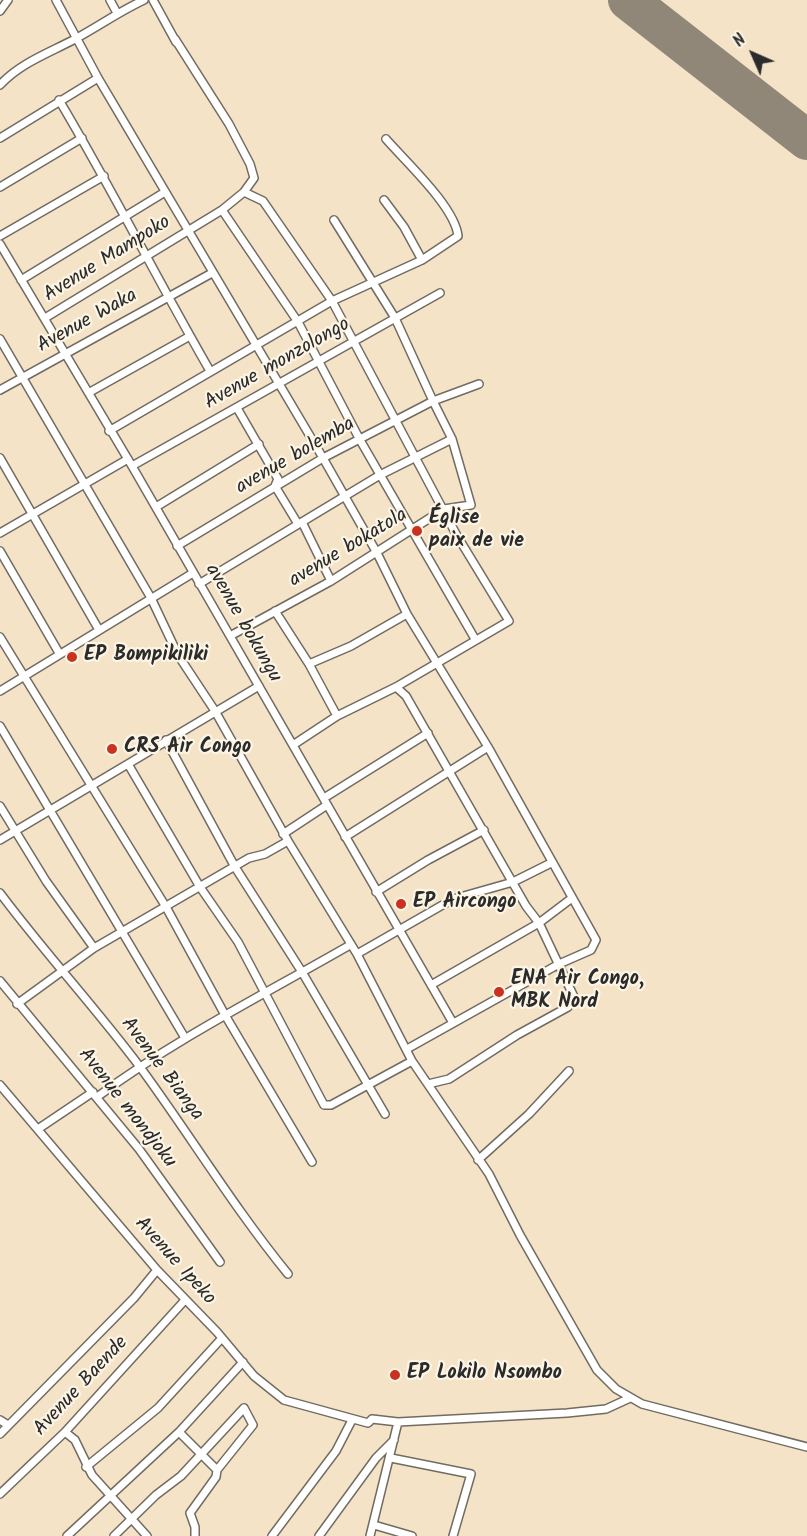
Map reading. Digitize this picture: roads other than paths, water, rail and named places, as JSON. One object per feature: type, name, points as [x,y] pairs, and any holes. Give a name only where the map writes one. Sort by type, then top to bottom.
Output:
[{"type":"street","points":[[0,11],[8,0]]},
{"type":"street","points":[[56,0],[98,78],[323,458],[377,553],[407,614],[488,747],[550,863],[596,940],[591,950],[560,964],[407,1049]]},
{"type":"street","points":[[110,0],[117,13]]},
{"type":"street","points":[[0,85],[20,68],[144,0]]},
{"type":"street","points":[[153,0],[229,124],[250,164],[254,178],[244,192],[263,201],[332,301],[414,456],[509,621],[396,687],[338,716],[293,745]]},
{"type":"street","points":[[175,39],[178,48]]},
{"type":"street","points":[[0,138],[98,78]]},
{"type":"street","points":[[59,100],[126,214],[146,258],[210,371]]},
{"type":"street","points":[[0,187],[82,138]]},
{"type":"street","points":[[109,431],[332,301],[373,280],[422,260],[458,236],[457,228],[444,205],[386,139]]},
{"type":"street","points":[[0,236],[104,176]]},
{"type":"street","points":[[21,280],[165,192]]},
{"type":"street","name":"Avenue Mampoko","points":[[45,318],[222,210],[244,192]]},
{"type":"street","points":[[384,200],[404,227],[422,260]]},
{"type":"street","points":[[222,210],[298,322],[360,440],[475,639]]},
{"type":"street","name":"avenue bokatola","points":[[230,636],[331,581],[413,531],[444,509],[469,506],[472,502],[452,440],[396,318],[334,220]]},
{"type":"street","name":"avenue bokungu","points":[[0,244],[90,392],[109,431],[156,507],[453,1023]]},
{"type":"street","name":"Avenue Waka","points":[[0,390],[212,273]]},
{"type":"street","name":"Avenue monzolongo","points":[[132,466],[440,293]]},
{"type":"street","points":[[90,392],[190,336]]},
{"type":"street","points":[[0,339],[152,598],[178,655],[215,711],[283,834],[357,954],[412,1060],[478,1160],[597,1370],[604,1379],[630,1398],[660,1409],[807,1447]]},
{"type":"street","points":[[433,401],[479,384]]},
{"type":"street","name":"avenue bolemba","points":[[177,546],[323,458],[433,401]]},
{"type":"street","points":[[237,408],[278,479],[276,486],[300,523],[331,581]]},
{"type":"street","points":[[200,584],[380,475],[414,456],[452,440]]},
{"type":"street","points":[[156,507],[259,444]]},
{"type":"street","points":[[0,458],[99,630]]},
{"type":"street","points":[[0,533],[128,459]]},
{"type":"street","points":[[0,551],[59,653]]},
{"type":"street","points":[[0,691],[193,573]]},
{"type":"street","points":[[275,611],[309,664],[338,716]]},
{"type":"street","points":[[309,664],[351,646],[407,614]]},
{"type":"street","points":[[0,637],[166,907],[225,1015],[312,1162]]},
{"type":"street","points":[[0,840],[259,686]]},
{"type":"street","points":[[396,687],[406,696],[513,882],[539,922],[574,997],[568,1007],[517,1035],[449,1079],[428,1084]]},
{"type":"street","points":[[0,726],[185,1038]]},
{"type":"street","points":[[283,834],[325,802],[428,733]]},
{"type":"street","points":[[166,740],[235,867],[302,972],[385,1114]]},
{"type":"street","points":[[345,837],[488,747]]},
{"type":"street","points":[[128,764],[201,887],[238,942],[324,1105],[331,1105],[412,1060]]},
{"type":"street","points":[[0,806],[46,881],[94,948]]},
{"type":"street","points":[[376,892],[484,830]]},
{"type":"street","points":[[17,1004],[94,948],[235,867],[288,842]]},
{"type":"street","points":[[357,954],[453,899],[513,882],[550,863]]},
{"type":"street","name":"Avenue Bianga","points":[[0,893],[139,1066],[197,1146],[249,1225],[288,1274]]},
{"type":"street","points":[[431,985],[539,922],[572,898]]},
{"type":"street","points":[[38,1129],[185,1038],[350,945]]},
{"type":"street","name":"Avenue mondjoku","points":[[0,981],[17,1004],[53,1042],[139,1149],[220,1262]]},
{"type":"street","points":[[478,1160],[529,1114],[568,1071]]},
{"type":"street","name":"Avenue Ipeko","points":[[0,1085],[157,1270],[281,1399],[368,1423],[372,1419],[398,1422],[567,1413],[606,1408],[630,1398]]},
{"type":"street","points":[[0,1434],[134,1299],[157,1270]]},
{"type":"street","name":"Avenue Baende","points":[[0,1494],[65,1432],[185,1299]]},
{"type":"street","points":[[87,1467],[158,1408],[222,1338]]},
{"type":"street","points":[[67,1536],[179,1432],[243,1362]]},
{"type":"street","points":[[114,1536],[180,1476],[244,1408],[253,1425],[217,1470],[216,1477],[190,1513],[195,1527],[195,1536]]},
{"type":"street","points":[[0,1420],[8,1425]]},
{"type":"street","points":[[272,1536],[336,1451],[352,1420]]},
{"type":"street","points":[[370,1536],[398,1422]]},
{"type":"street","points":[[65,1432],[75,1440],[87,1467],[109,1497],[147,1536]]},
{"type":"street","points":[[179,1432],[217,1470]]},
{"type":"street","points":[[319,1536],[376,1458],[394,1440]]},
{"type":"street","points":[[391,1458],[471,1474],[453,1536]]},
{"type":"street","points":[[374,1525],[412,1536]]},
{"type":"place","name":"Église paix de vie","points":[[417,531]]},
{"type":"place","name":"EP Bompikiliki","points":[[72,657]]},
{"type":"place","name":"CRS Air Congo","points":[[112,749]]},
{"type":"place","name":"EP Aircongo","points":[[401,904]]},
{"type":"place","name":"ENA Air Congo, MBK Nord","points":[[499,992]]},
{"type":"place","name":"EP Lokilo Nsombo","points":[[395,1375]]}]
